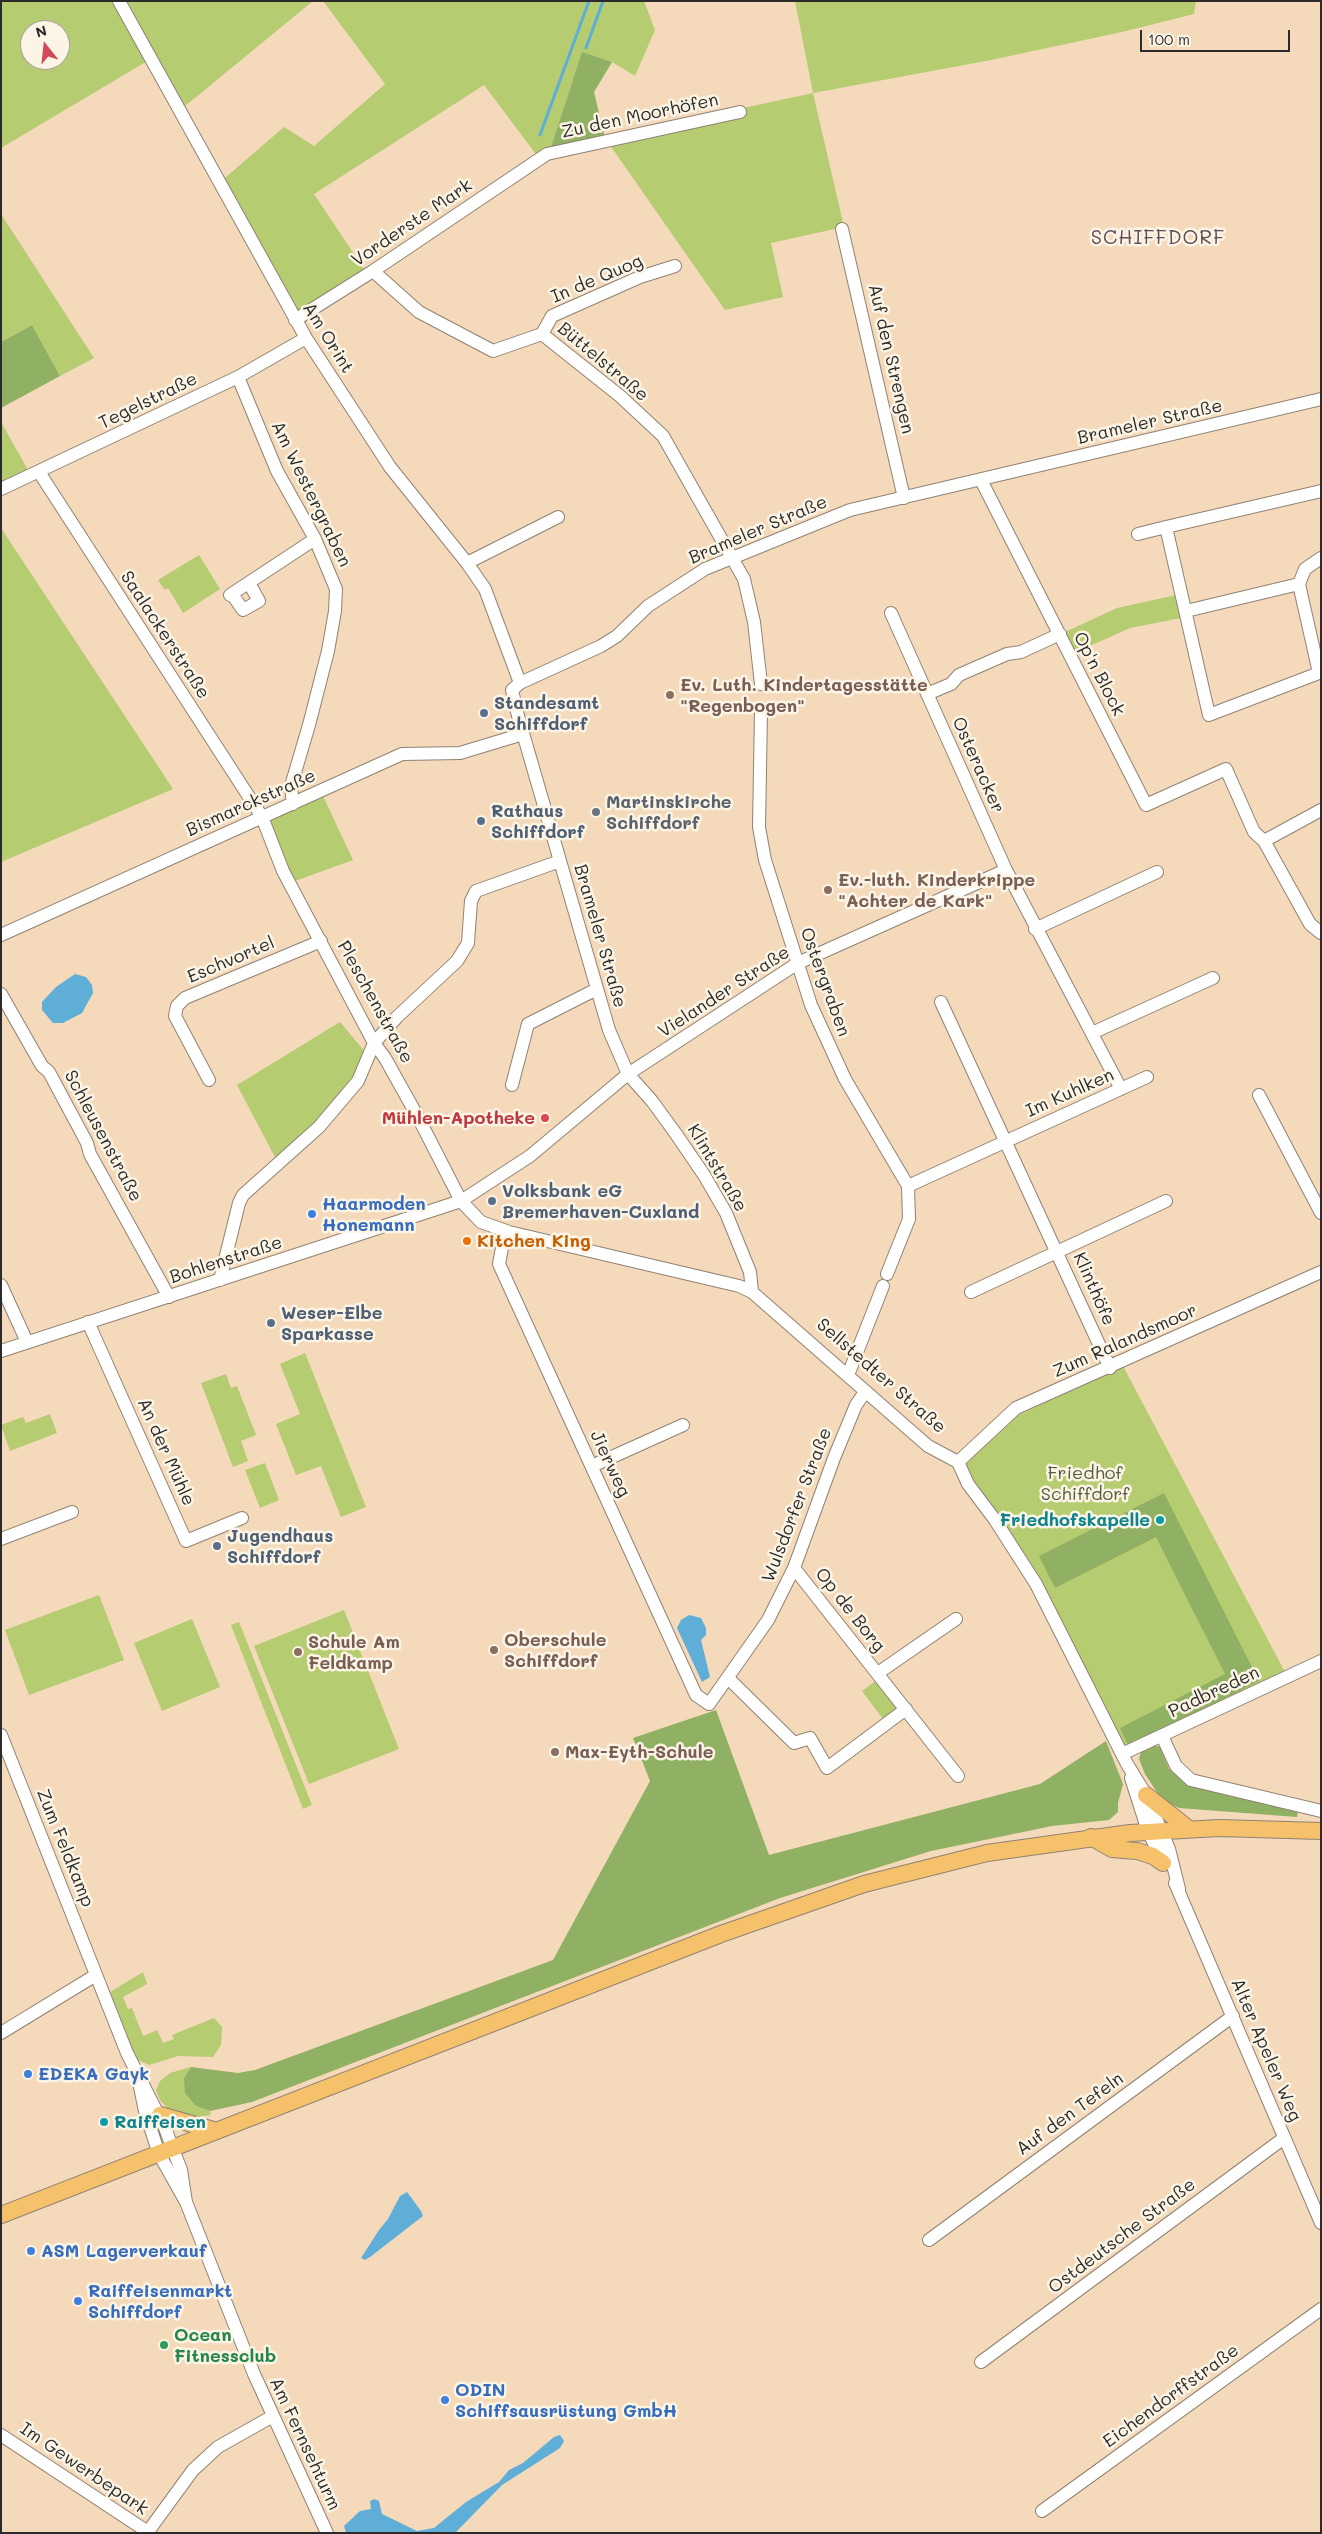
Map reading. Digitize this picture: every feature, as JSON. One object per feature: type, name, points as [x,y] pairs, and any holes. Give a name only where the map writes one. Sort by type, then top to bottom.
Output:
[{"type":"main road","points":[[1146,1795],[1189,1829]]},
{"type":"main road","points":[[1,2215],[721,1934],[864,1884],[980,1855],[1091,1837],[1189,1829],[1321,1831]]},
{"type":"main road","points":[[1091,1837],[1112,1849],[1137,1851],[1153,1856],[1163,1863]]},
{"type":"main road","points":[[160,2115],[217,2132]]},
{"type":"street","name":"Am Orint","points":[[119,1],[306,338],[390,467],[467,563],[485,589],[520,683]]},
{"type":"street","name":"Zu den Moorhöfen","points":[[548,154],[740,112]]},
{"type":"street","name":"Vorderste Mark","points":[[295,320],[374,271],[548,154]]},
{"type":"street","name":"Auf den Strengen","points":[[842,229],[904,498]]},
{"type":"street","name":"In de Quog","points":[[542,334],[552,316],[640,277],[675,266]]},
{"type":"street","name":"Büttelstraße","points":[[374,271],[419,312],[493,351],[542,334],[620,396],[663,436],[704,512],[732,557]]},
{"type":"street","name":"Tegelstraße","points":[[1,489],[238,377],[306,338]]},
{"type":"street","name":"Am Westergraben","points":[[238,377],[277,471],[315,539],[336,589],[335,611],[328,651],[310,725],[291,786],[293,804]]},
{"type":"street","name":"Brameler Straße","points":[[628,1074],[609,1030],[512,694],[515,686],[601,646],[617,636],[648,606],[679,584],[732,557],[850,510],[1321,399]]},
{"type":"street","name":"Saalackerstraße","points":[[38,472],[262,817]]},
{"type":"street","name":"Op'n Block","points":[[980,480],[1146,805],[1226,769],[1254,832],[1264,841]]},
{"type":"street","points":[[1138,534],[1321,491]]},
{"type":"street","points":[[467,563],[558,517]]},
{"type":"street","points":[[1166,527],[1209,715],[1320,673],[1299,584],[1305,569],[1321,558]]},
{"type":"street","points":[[248,583],[259,601],[243,610],[231,595],[248,583],[315,539]]},
{"type":"street","points":[[732,557],[744,579],[754,622],[761,684]]},
{"type":"street","points":[[1186,611],[1299,584]]},
{"type":"street","name":"Osteracker","points":[[891,614],[1006,870],[1036,929],[1052,954],[1121,1089]]},
{"type":"street","points":[[928,694],[951,684],[959,675],[1007,654],[1021,652],[1060,634]]},
{"type":"street","name":"Ostergraben","points":[[761,711],[759,827],[765,860],[811,1005],[845,1079],[908,1186],[909,1219],[848,1375]]},
{"type":"street","name":"Bismarckstraße","points":[[1,935],[402,754],[460,753],[523,734]]},
{"type":"street","points":[[1321,810],[1264,841],[1310,924],[1321,933]]},
{"type":"street","name":"Pleschenstraße","points":[[262,817],[283,871],[374,1043],[414,1110],[460,1201]]},
{"type":"street","points":[[220,1280],[238,1203],[243,1195],[325,1119],[358,1081],[374,1043],[397,1017],[457,961],[468,943],[471,901],[476,891],[560,861]]},
{"type":"street","name":"Vielander Straße","points":[[628,1074],[798,963],[1006,870]]},
{"type":"street","points":[[1036,929],[1156,872]]},
{"type":"street","name":"Eschvortel","points":[[209,1080],[175,1016],[177,1006],[185,998],[321,941]]},
{"type":"street","points":[[1092,1033],[1213,978]]},
{"type":"street","points":[[512,1085],[528,1024],[598,989]]},
{"type":"street","name":"Schleusenstraße","points":[[1,994],[42,1066],[49,1072],[87,1143],[90,1154],[169,1296]]},
{"type":"street","points":[[941,1002],[1006,1140]]},
{"type":"street","points":[[460,1201],[530,1156],[628,1074]]},
{"type":"street","name":"Klintstraße","points":[[628,1074],[652,1101],[676,1134],[704,1175],[726,1213],[750,1272],[752,1292]]},
{"type":"street","name":"Im Kuhlken","points":[[908,1186],[1147,1077]]},
{"type":"street","points":[[1259,1095],[1321,1213]]},
{"type":"street","name":"Klinthöfe","points":[[1006,1140],[1110,1368]]},
{"type":"street","name":"Bohlenstraße","points":[[1,1350],[460,1201]]},
{"type":"street","name":"Sellstedter Straße","points":[[460,1201],[481,1222],[509,1232],[739,1286],[752,1292],[928,1446],[958,1462]]},
{"type":"street","name":"Klinthöfe","points":[[971,1292],[1166,1201]]},
{"type":"street","name":"Jierweg","points":[[509,1232],[502,1248],[499,1264],[696,1695],[709,1704]]},
{"type":"street","name":"Zum Ralandsmoor","points":[[958,1462],[1016,1408],[1110,1368],[1321,1272]]},
{"type":"street","points":[[1,1285],[28,1342]]},
{"type":"street","name":"An der Mühle","points":[[88,1322],[186,1540],[242,1518]]},
{"type":"street","name":"Wulsdorfer Straße","points":[[709,1704],[768,1620],[794,1568],[856,1405],[865,1392]]},
{"type":"street","points":[[592,1466],[683,1425]]},
{"type":"street","points":[[958,1462],[968,1484],[995,1520],[1036,1584],[1125,1759],[1146,1795],[1155,1831]]},
{"type":"street","points":[[1,1539],[72,1512]]},
{"type":"street","name":"Op de Borg","points":[[794,1568],[958,1776]]},
{"type":"street","name":"Op de Borg","points":[[878,1673],[956,1619]]},
{"type":"street","name":"Padbreden","points":[[1125,1759],[1162,1736],[1321,1661]]},
{"type":"street","points":[[728,1679],[794,1743],[810,1738],[827,1768],[906,1710]]},
{"type":"street","name":"Zum Feldkamp","points":[[1,1735],[138,2078],[160,2115],[166,2151]]},
{"type":"street","points":[[1162,1736],[1176,1766],[1191,1780],[1321,1811]]},
{"type":"street","points":[[1125,1759],[1155,1831]]},
{"type":"street","name":"Alter Apeler Weg","points":[[1155,1831],[1163,1863],[1179,1890]]},
{"type":"street","name":"Alter Apeler Weg","points":[[1155,1831],[1321,2223]]},
{"type":"street","points":[[1,2033],[96,1975]]},
{"type":"street","name":"Auf den Tefeln","points":[[929,2240],[1233,2016]]},
{"type":"street","name":"Zum Feldkamp","points":[[138,2078],[145,2111],[166,2151]]},
{"type":"street","name":"Ostdeutsche Straße","points":[[981,2362],[1284,2138]]},
{"type":"street","name":"Am Fernsehturm","points":[[166,2151],[181,2170],[186,2202],[254,2374],[327,2533]]},
{"type":"street","name":"Eichendorffstraße","points":[[1042,2511],[1321,2308]]},
{"type":"street","name":"Im Gewerbepark","points":[[1,2435],[147,2532],[193,2470],[218,2447],[273,2416]]},
{"type":"green space","points":[[1,1],[313,1],[179,111],[149,60],[1,148]]},
{"type":"green space","points":[[323,1],[644,1],[655,30],[635,76],[612,62],[582,53],[550,150],[538,157],[484,85],[314,194],[366,272],[293,319],[219,183],[284,127],[314,146],[385,84]]},
{"type":"green space","points":[[795,1],[1196,1],[1194,14],[1122,32],[991,60],[813,93]]},
{"type":"green space","points":[[582,52],[612,62],[594,92],[605,138],[550,150]]},
{"type":"green space","points":[[813,93],[844,227],[771,243],[783,297],[725,310],[605,138]]},
{"type":"green space","points":[[1,214],[94,358],[60,376],[32,325],[1,342]]},
{"type":"green space","points":[[32,325],[60,376],[1,408],[1,342]]},
{"type":"green space","points":[[1,422],[29,472],[1,485]]},
{"type":"green space","points":[[1,528],[173,789],[1,862]]},
{"type":"green space","points":[[199,555],[220,589],[183,613],[168,588],[165,590],[158,580]]},
{"type":"green space","points":[[1176,595],[1181,618],[1130,628],[1074,653],[1063,633],[1117,608]]},
{"type":"green space","points":[[323,796],[353,860],[295,881],[268,822]]},
{"type":"green space","points":[[340,1022],[366,1053],[353,1079],[315,1124],[276,1159],[237,1085]]},
{"type":"green space","points":[[305,1353],[366,1507],[341,1517],[321,1466],[296,1475],[276,1424],[300,1414],[280,1364]]},
{"type":"green space","name":"Friedhof Schiffdorf","points":[[1123,1366],[1285,1672],[1127,1750],[1032,1566],[971,1478],[966,1463],[1008,1420]]},
{"type":"green space","points":[[226,1374],[231,1388],[237,1386],[256,1435],[241,1441],[248,1461],[233,1467],[201,1383]]},
{"type":"green space","points":[[50,1414],[57,1433],[10,1451],[1,1425],[23,1417],[26,1423]]},
{"type":"green space","points":[[265,1463],[279,1500],[260,1508],[245,1470]]},
{"type":"green space","points":[[1164,1493],[1259,1681],[1129,1747],[1120,1728],[1225,1674],[1156,1537],[1055,1588],[1039,1556]]},
{"type":"green space","points":[[99,1595],[124,1660],[29,1695],[5,1630]]},
{"type":"green space","points":[[344,1610],[399,1749],[309,1784],[254,1646]]},
{"type":"green space","points":[[192,1619],[220,1687],[162,1711],[134,1643]]},
{"type":"green space","points":[[239,1622],[312,1805],[303,1809],[231,1625]]},
{"type":"green space","points":[[878,1679],[899,1707],[883,1719],[862,1691]]},
{"type":"green space","points":[[716,1710],[769,1855],[1040,1784],[1106,1741],[1123,1784],[1118,1803],[1118,1812],[1109,1820],[1052,1826],[931,1851],[780,1898],[252,2102],[210,2111],[196,2106],[185,2093],[184,2078],[191,2067],[238,2073],[255,2070],[553,1960],[650,1781],[633,1738]]},
{"type":"green space","points":[[1154,1745],[1160,1747],[1169,1769],[1189,1784],[1298,1811],[1297,1817],[1179,1808],[1162,1800],[1145,1774],[1139,1759],[1141,1752]]},
{"type":"green space","points":[[143,1972],[147,1984],[123,1997],[128,2009],[132,2008],[143,2036],[157,2030],[163,2043],[174,2039],[172,2035],[214,2018],[222,2027],[221,2045],[213,2057],[178,2056],[149,2065],[136,2059],[110,1992]]},
{"type":"green space","points":[[191,2067],[184,2078],[196,2106],[210,2111],[211,2115],[196,2117],[168,2109],[160,2100],[156,2090],[160,2081],[170,2073]]},
{"type":"water","points":[[75,974],[86,977],[92,985],[93,993],[82,1013],[63,1023],[53,1023],[42,1010],[42,1002],[56,987]]},
{"type":"water","points":[[689,1615],[701,1618],[706,1628],[706,1635],[701,1640],[710,1677],[702,1682],[677,1628],[681,1620]]},
{"type":"water","points":[[407,2192],[423,2216],[370,2257],[365,2260],[361,2258],[388,2219],[400,2196]]},
{"type":"water","points":[[560,2435],[564,2441],[560,2448],[502,2485],[455,2533],[346,2533],[344,2526],[360,2511],[371,2509],[370,2501],[374,2499],[379,2501],[382,2514],[417,2531],[434,2528],[466,2502],[499,2482],[509,2470],[523,2463],[554,2437]]},
{"type":"waterway","points":[[540,135],[589,1]]},
{"type":"waterway","points":[[586,48],[603,1]]},
{"type":"place","name":"Ev. Luth. Kindertagesstätte \"Regenbogen\"","points":[[670,695]]},
{"type":"place","name":"Standesamt Schiffdorf","points":[[484,713]]},
{"type":"place","name":"Martinskirche Schiffdorf","points":[[596,812]]},
{"type":"place","name":"Rathaus Schiffdorf","points":[[481,821]]},
{"type":"place","name":"Ev.-luth. Kinderkrippe \"Achter de Kark\"","points":[[828,890]]},
{"type":"place","name":"Mühlen-Apotheke","points":[[545,1118]]},
{"type":"place","name":"Volksbank eG Bremerhaven-Cuxland","points":[[492,1201]]},
{"type":"place","name":"Haarmoden Honemann","points":[[312,1214]]},
{"type":"place","name":"Kitchen King","points":[[467,1241]]},
{"type":"place","name":"Weser-Elbe Sparkasse","points":[[271,1323]]},
{"type":"place","name":"Friedhofskapelle","points":[[1160,1520]]},
{"type":"place","name":"Jugendhaus Schiffdorf","points":[[217,1546]]},
{"type":"place","name":"Oberschule Schiffdorf","points":[[494,1650]]},
{"type":"place","name":"Schule Am Feldkamp","points":[[298,1652]]},
{"type":"place","name":"Max-Eyth-Schule","points":[[555,1752]]},
{"type":"place","name":"EDEKA Gayk","points":[[28,2074]]},
{"type":"place","name":"Raiffeisen","points":[[104,2122]]},
{"type":"place","name":"ASM Lagerverkauf","points":[[31,2251]]},
{"type":"place","name":"Raiffeisenmarkt Schiffdorf","points":[[78,2301]]},
{"type":"place","name":"Ocean Fitnessclub","points":[[164,2345]]},
{"type":"place","name":"ODIN Schiffsausrüstung GmbH","points":[[445,2400]]},
{"type":"district","name":"SCHIFFDORF","points":[[1158,238]]}]
